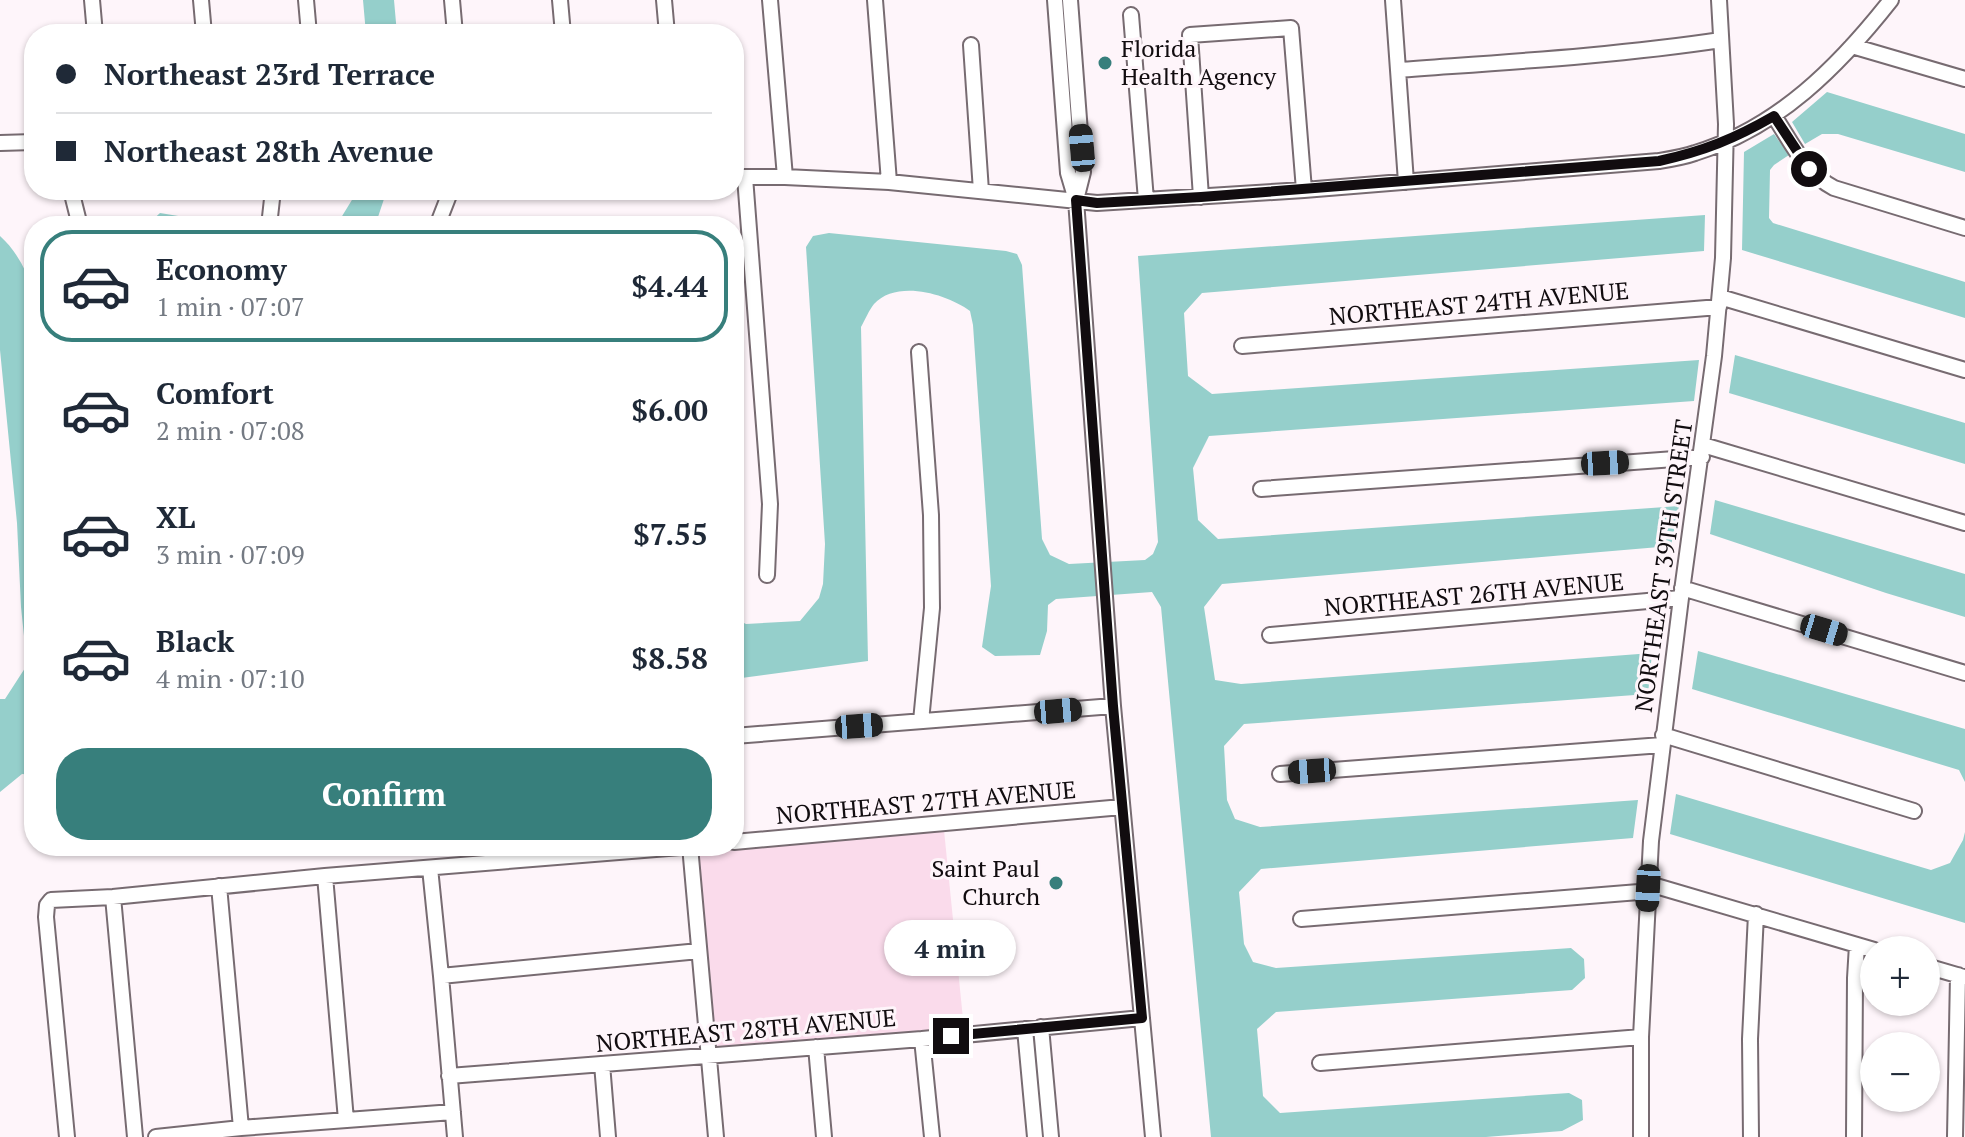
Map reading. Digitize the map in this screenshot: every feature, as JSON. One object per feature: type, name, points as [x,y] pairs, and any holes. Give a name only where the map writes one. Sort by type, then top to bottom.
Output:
[{"type":"street","points":[[92,0],[94,24]]},
{"type":"street","points":[[201,0],[203,24]]},
{"type":"street","points":[[306,0],[308,24]]},
{"type":"street","points":[[452,0],[454,24]]},
{"type":"street","points":[[560,0],[562,24]]},
{"type":"street","points":[[664,0],[666,24]]},
{"type":"street","points":[[770,0],[785,177]]},
{"type":"street","points":[[875,0],[889,182]]},
{"type":"street","points":[[1055,0],[1071,106]]},
{"type":"street","points":[[1070,0],[1068,173],[1076,200],[1113,706],[1153,1137]]},
{"type":"street","points":[[1393,0],[1406,182]]},
{"type":"street","name":"NORTHEAST 39TH STREET","points":[[1641,1137],[1641,1037],[1651,841],[1720,302],[1726,124],[1719,0]]},
{"type":"street","points":[[744,177],[889,182],[1097,203],[1304,190],[1659,161],[1695,153],[1777,121],[1852,46],[1891,0]]},
{"type":"street","points":[[1131,15],[1146,200]]},
{"type":"street","points":[[1201,197],[1190,35],[1291,28],[1304,190]]},
{"type":"street","points":[[1398,70],[1636,52],[1721,40]]},
{"type":"street","points":[[971,45],[981,191]]},
{"type":"street","points":[[1852,46],[1965,79]]},
{"type":"street","points":[[1777,121],[1816,177],[1834,188],[1965,228]]},
{"type":"street","points":[[0,143],[24,142]]},
{"type":"street","points":[[744,221],[770,504],[767,575]]},
{"type":"street","name":"NORTHEAST 24TH AVENUE","points":[[1242,346],[1720,302],[1965,370]]},
{"type":"street","points":[[919,352],[931,515],[932,608],[921,721]]},
{"type":"street","points":[[1261,489],[1702,451],[1965,523]]},
{"type":"street","name":"NORTHEAST 26TH AVENUE","points":[[1270,635],[1681,593],[1965,673]]},
{"type":"street","points":[[744,735],[1113,706]]},
{"type":"street","points":[[1280,774],[1662,740],[1914,811]]},
{"type":"street","name":"NORTHEAST 27TH AVENUE","points":[[744,841],[1122,807]]},
{"type":"street","points":[[67,1137],[46,917],[47,905],[51,900],[430,868],[499,856]]},
{"type":"street","points":[[693,856],[716,1137]]},
{"type":"street","points":[[430,868],[455,1137]]},
{"type":"street","points":[[325,876],[346,1120]]},
{"type":"street","points":[[219,886],[241,1128]]},
{"type":"street","points":[[1301,919],[1639,892],[1656,886],[1860,946]]},
{"type":"street","points":[[113,897],[135,1137]]},
{"type":"street","points":[[1751,1137],[1750,1039],[1756,914]]},
{"type":"street","points":[[1854,1137],[1857,945]]},
{"type":"street","points":[[441,976],[699,951]]},
{"type":"street","points":[[1940,970],[1962,976],[1955,1137]]},
{"type":"street","name":"NORTHEAST 28TH AVENUE","points":[[449,1076],[922,1039],[1142,1018]]},
{"type":"street","points":[[1041,1027],[1051,1137]]},
{"type":"street","points":[[1025,1029],[1035,1137]]},
{"type":"street","points":[[1320,1063],[1641,1037]]},
{"type":"street","points":[[922,1039],[932,1137]]},
{"type":"street","points":[[816,1047],[824,1137]]},
{"type":"street","points":[[602,1064],[608,1137]]},
{"type":"street","points":[[156,1137],[453,1112]]},
{"type":"shaded area","points":[[944,830],[964,1029],[714,1050],[697,856],[744,856],[744,847]]},
{"type":"water","points":[[363,0],[394,0],[396,24],[365,24]]},
{"type":"water","points":[[1827,92],[1965,134],[1965,172],[1838,134],[1822,134],[1805,144],[1792,122]]},
{"type":"water","points":[[1774,134],[1789,155],[1770,170],[1769,218],[1773,223],[1965,282],[1965,318],[1742,250],[1744,152]]},
{"type":"water","points":[[352,200],[384,200],[378,216],[342,216]]},
{"type":"water","points":[[1705,215],[1704,251],[1202,293],[1184,313],[1188,376],[1212,394],[1699,360],[1694,401],[1209,436],[1193,468],[1198,520],[1218,539],[1679,506],[1671,546],[1222,584],[1204,607],[1215,680],[1241,684],[1652,653],[1648,694],[1244,724],[1224,746],[1227,800],[1235,819],[1260,827],[1638,800],[1633,838],[1261,869],[1239,892],[1244,944],[1253,962],[1276,968],[1571,948],[1584,959],[1585,978],[1572,990],[1276,1012],[1257,1029],[1263,1096],[1280,1113],[1569,1093],[1582,1100],[1583,1120],[1562,1131],[1486,1137],[1211,1137],[1161,607],[1152,592],[1056,599],[1048,605],[1047,631],[1040,655],[995,656],[982,647],[991,586],[973,325],[970,311],[960,305],[922,292],[895,292],[874,304],[861,327],[868,661],[744,678],[744,623],[800,621],[819,598],[823,584],[825,544],[806,247],[813,236],[829,233],[1017,254],[1022,265],[1042,539],[1050,555],[1069,564],[1145,560],[1153,554],[1158,542],[1138,256]]},
{"type":"water","points":[[0,236],[24,269],[24,636],[17,523],[0,350]]},
{"type":"water","points":[[1735,355],[1965,423],[1965,464],[1729,393]]},
{"type":"water","points":[[1715,500],[1965,574],[1965,617],[1710,534]]},
{"type":"water","points":[[1698,651],[1965,729],[1965,782],[1959,770],[1692,689]]},
{"type":"water","points":[[24,670],[24,774],[0,792],[0,699],[5,699]]},
{"type":"water","points":[[1676,794],[1931,870],[1950,863],[1965,832],[1965,923],[1670,834]]},
{"type":"place","name":"Florida Health Agency","points":[[1105,63]]},
{"type":"place","name":"Saint Paul Church","points":[[1056,883]]},
{"type":"route","points":[[951,1036],[1142,1018],[1113,706],[1076,200],[1097,203],[1201,197],[1659,161],[1695,153],[1724,142],[1774,116],[1809,169]]}]
